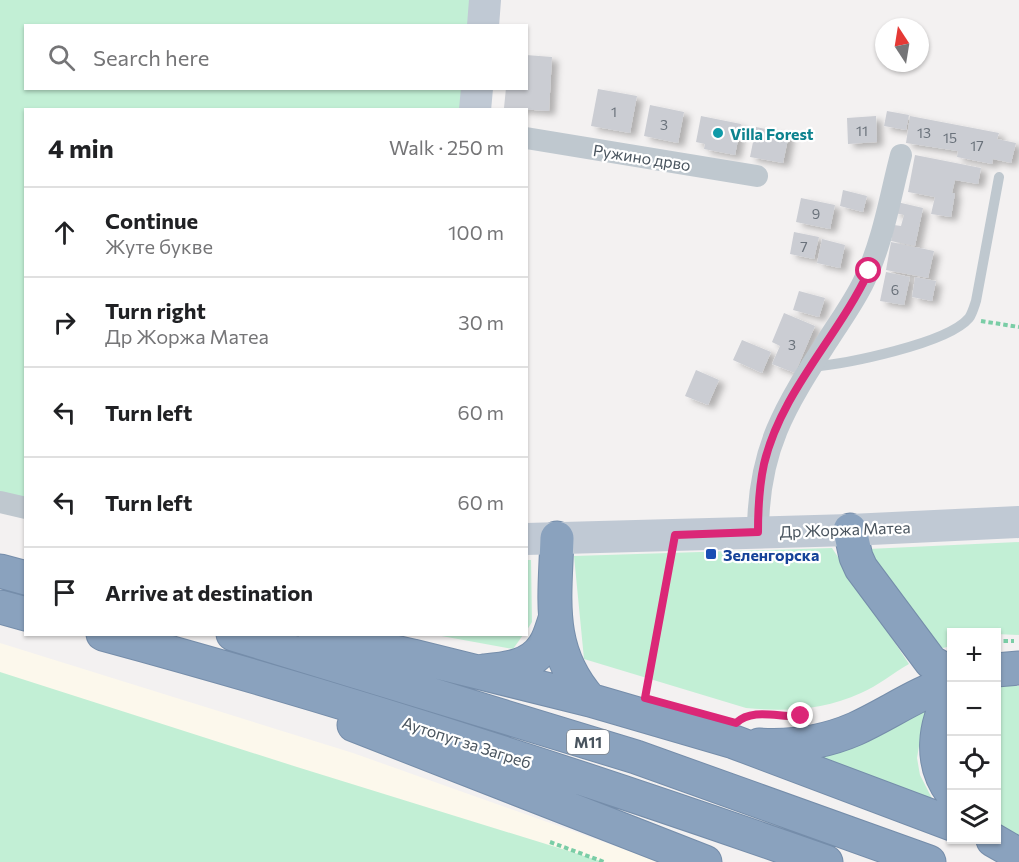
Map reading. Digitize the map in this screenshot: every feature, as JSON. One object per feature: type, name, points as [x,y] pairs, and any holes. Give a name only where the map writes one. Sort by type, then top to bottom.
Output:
[{"type":"highway","points":[[850,530],[861,568],[931,662],[947,672]]},
{"type":"highway","points":[[542,538],[555,619],[565,662],[573,678],[590,700]]},
{"type":"highway","points":[[0,571],[24,577]]},
{"type":"highway","points":[[0,607],[24,613]]},
{"type":"highway","points":[[475,672],[508,669],[522,665],[533,658],[544,647],[555,619]]},
{"type":"highway","name":"Аутопут за Загреб","points":[[110,636],[425,727],[826,862]]},
{"type":"highway","name":"Аутопут за Загреб","points":[[250,636],[636,757],[929,862]]},
{"type":"highway","points":[[324,636],[590,700],[737,731],[783,746],[832,737],[855,729],[947,684]]},
{"type":"highway","points":[[1001,670],[1019,668]]},
{"type":"highway","points":[[296,688],[307,705],[412,749],[705,862]]},
{"type":"highway","points":[[947,702],[940,717],[936,748],[939,768],[950,790]]},
{"type":"highway","points":[[737,731],[947,822]]},
{"type":"street","points":[[483,24],[485,0]]},
{"type":"street","points":[[475,108],[477,90]]},
{"type":"street","name":"Ружино дрво","points":[[528,138],[757,176]]},
{"type":"street","points":[[758,532],[758,495],[769,448],[790,401],[869,271],[876,253],[901,155]]},
{"type":"street","points":[[0,502],[24,508]]},
{"type":"street","name":"Др Жоржа Матеа","points":[[542,538],[850,530],[1019,522]]},
{"type":"lane","points":[[811,367],[849,362],[938,337],[955,329],[969,318],[976,302],[999,177]]},
{"type":"path","points":[[969,318],[1002,326],[1019,327]]},
{"type":"path","points":[[645,698],[675,535]]},
{"type":"path","points":[[1001,641],[1019,641]]},
{"type":"path","points":[[737,731],[758,713],[794,716]]},
{"type":"path","points":[[550,842],[604,862]]},
{"type":"shaded area","points":[[0,643],[353,753],[660,862],[0,862]]},
{"type":"green space","points":[[0,0],[486,0],[483,24],[24,24],[24,90],[478,90],[476,108],[24,108],[24,504],[0,498]]},
{"type":"green space","points":[[1019,542],[1019,635],[1001,634],[1001,628],[947,628],[947,647],[935,650],[868,549]]},
{"type":"green space","points":[[832,548],[909,664],[861,693],[833,703],[805,708],[776,710],[746,708],[584,659],[574,556]]},
{"type":"green space","points":[[528,560],[531,560],[532,622],[528,628]]},
{"type":"green space","points":[[442,636],[522,636],[513,649]]},
{"type":"green space","points":[[0,672],[297,767],[604,862],[0,862]]},
{"type":"green space","points":[[1001,686],[1019,686],[1019,842],[1001,829]]},
{"type":"green space","points":[[940,697],[924,716],[917,758],[920,775],[939,812],[809,759]]},
{"type":"building","points":[[528,55],[552,57],[549,111],[504,108],[506,90],[528,90]]},
{"type":"building","points":[[598,89],[637,96],[630,133],[591,126]]},
{"type":"building","points":[[650,105],[684,112],[678,143],[644,136]]},
{"type":"building","points":[[887,111],[909,115],[906,130],[884,126]]},
{"type":"building","name":"Villa Forest","points":[[701,116],[741,124],[735,155],[704,149],[705,144],[696,142]]},
{"type":"building","points":[[876,116],[877,142],[848,144],[847,118]]},
{"type":"building","points":[[910,116],[999,133],[997,139],[1016,143],[1011,163],[993,159],[992,164],[957,157],[958,151],[906,143]]},
{"type":"building","points":[[756,127],[789,134],[783,163],[750,157]]},
{"type":"building","points":[[915,155],[981,168],[978,184],[955,180],[951,217],[931,214],[935,197],[908,192]]},
{"type":"building","points":[[843,190],[867,196],[863,212],[840,206]]},
{"type":"building","points":[[801,198],[835,205],[830,229],[796,222]]},
{"type":"building","points":[[897,202],[923,208],[915,246],[891,241],[894,225],[901,226],[904,215],[895,213]]},
{"type":"building","points":[[794,232],[819,237],[814,259],[790,254]]},
{"type":"building","points":[[822,239],[845,245],[840,268],[817,263]]},
{"type":"building","points":[[891,242],[934,251],[928,278],[886,270]]},
{"type":"building","points":[[886,272],[910,277],[904,305],[880,301]]},
{"type":"building","points":[[915,277],[936,281],[932,301],[912,297]]},
{"type":"building","points":[[799,291],[825,298],[819,317],[793,310]]},
{"type":"building","points":[[784,313],[815,326],[795,373],[772,364],[780,346],[772,342]]},
{"type":"building","points":[[742,340],[771,352],[762,373],[733,360]]},
{"type":"building","points":[[696,370],[719,380],[708,405],[685,396]]},
{"type":"place","name":"Villa Forest","points":[[718,133]]},
{"type":"place","name":"Зеленгорска","points":[[711,554]]},
{"type":"route","points":[[801,716],[786,717],[758,713],[748,715],[736,723],[645,698],[675,535],[758,532],[758,495],[764,463],[776,429],[790,401],[869,271]]}]
